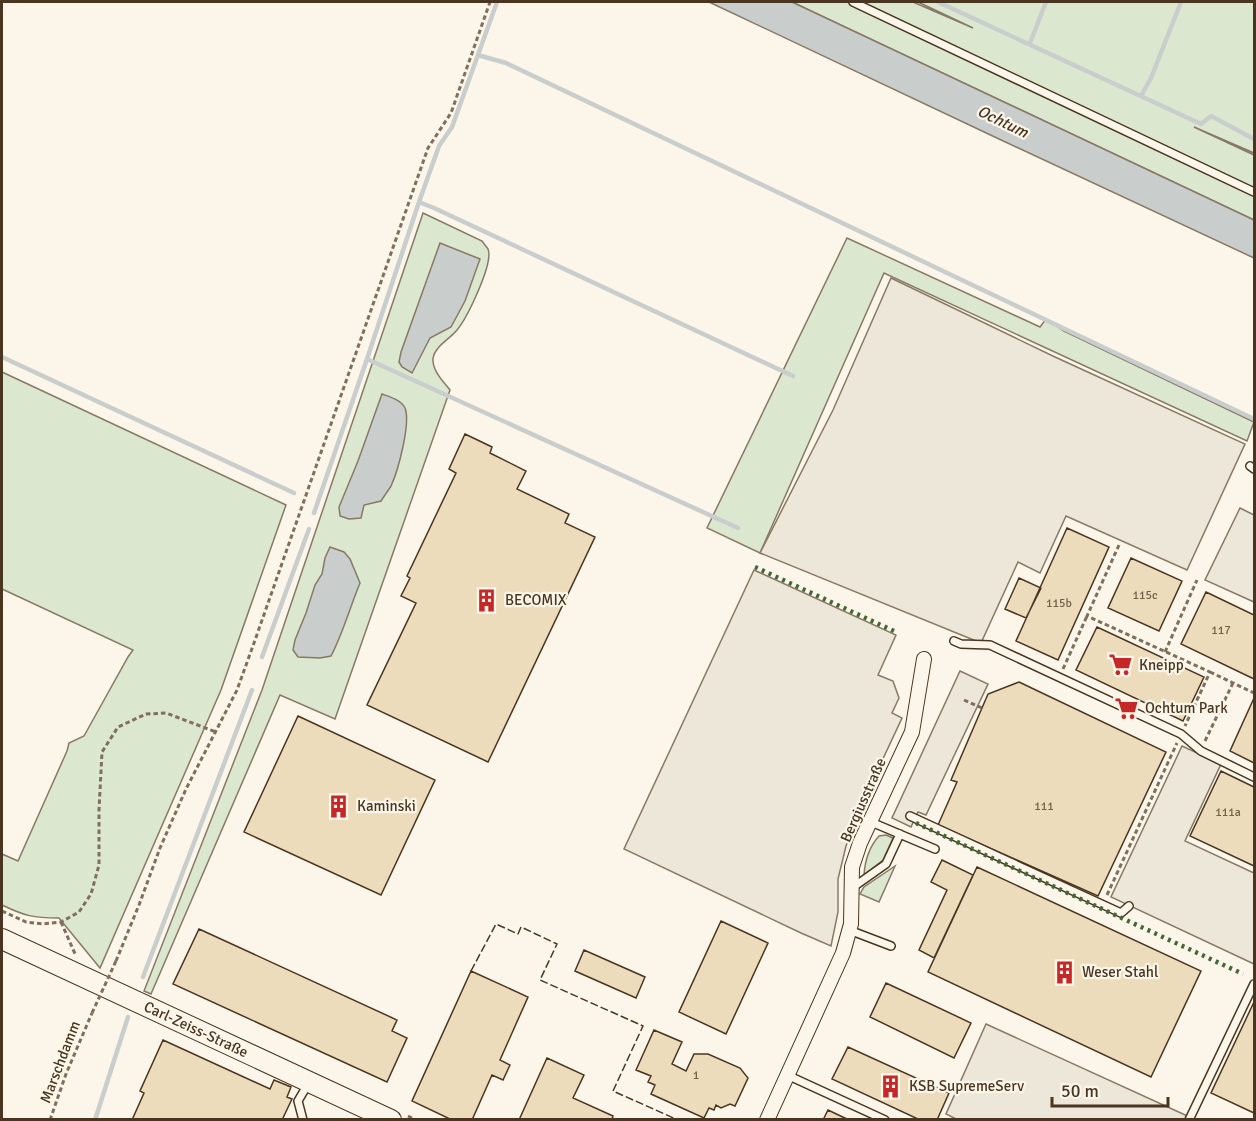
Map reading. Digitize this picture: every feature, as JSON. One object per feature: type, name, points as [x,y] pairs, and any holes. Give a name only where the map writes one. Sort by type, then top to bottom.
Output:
[{"type":"main road","name":"Carl-Zeiss-Straße","points":[[2,939],[309,1082],[366,1114],[391,1119]]},
{"type":"street","name":"Bergiusstraße","points":[[767,1119],[843,953],[851,924],[852,867],[860,843],[912,732],[924,659]]},
{"type":"lane","points":[[854,2],[1254,192]]},
{"type":"lane","points":[[954,641],[961,644],[990,645],[1181,734],[1201,751],[1254,777]]},
{"type":"lane","points":[[910,816],[1120,913],[1129,906]]},
{"type":"lane","points":[[871,822],[935,849]]},
{"type":"lane","points":[[852,888],[886,864],[900,834]]},
{"type":"lane","points":[[849,930],[891,946]]},
{"type":"lane","points":[[1189,1119],[1254,984]]},
{"type":"lane","points":[[787,1076],[885,1119]]},
{"type":"lane","points":[[303,1119],[298,1101],[309,1082]]},
{"type":"path","name":"Marschdamm","points":[[50,1119],[66,1074],[116,961],[181,799],[237,690],[428,148],[451,113],[490,2]]},
{"type":"path","points":[[1165,652],[1197,580]]},
{"type":"path","points":[[1060,677],[1087,616]]},
{"type":"path","points":[[1210,672],[1254,693]]},
{"type":"path","points":[[1201,751],[1233,683]]},
{"type":"path","points":[[964,700],[982,708]]},
{"type":"path","points":[[2,911],[26,922],[44,924],[61,922],[79,912],[91,894],[99,865],[102,752],[118,727],[146,714],[166,712],[216,732]]},
{"type":"path","points":[[1150,786],[1156,789]]},
{"type":"green space","points":[[792,2],[913,2],[973,28],[918,2],[1254,2],[1254,153],[1194,127],[1254,155],[1254,220]]},
{"type":"green space","points":[[423,213],[482,241],[488,249],[487,266],[473,303],[457,330],[434,354],[433,363],[436,371],[450,390],[335,719],[280,695],[151,994],[144,991],[262,690]]},
{"type":"green space","points":[[847,238],[1040,327],[1046,319],[1064,331],[1254,422],[1247,441],[884,273],[760,553],[707,528]]},
{"type":"green space","points":[[2,372],[286,505],[221,690],[100,968],[59,918],[29,916],[2,905],[2,854],[18,861],[69,743],[84,736],[133,650],[2,589]]},
{"type":"green space","points":[[886,835],[893,838],[883,860],[864,875],[870,849],[879,836]]},
{"type":"green space","points":[[895,866],[879,902],[860,894],[864,887]]},
{"type":"shaded area","points":[[891,278],[1055,357],[1245,444],[1187,570],[1066,516],[1040,573],[1018,562],[981,643],[760,553],[833,410]]},
{"type":"shaded area","points":[[1240,508],[1254,515],[1254,602],[1205,580]]},
{"type":"shaded area","points":[[754,570],[896,635],[878,675],[893,681],[899,698],[892,713],[902,718],[867,793],[846,846],[838,879],[838,912],[831,946],[624,849]]},
{"type":"shaded area","points":[[960,671],[988,684],[926,815],[918,812],[911,827],[892,818]]},
{"type":"shaded area","points":[[1182,746],[1221,764],[1185,841],[1254,873],[1254,964],[1111,897]]},
{"type":"shaded area","points":[[986,1024],[1194,1119],[958,1120],[946,1114]]},
{"type":"water","name":"Ochtum","points":[[709,2],[792,2],[1254,220],[1254,258],[999,139]]},
{"type":"water","points":[[440,243],[480,259],[465,301],[451,327],[430,338],[412,373],[402,367],[399,362],[401,352]]},
{"type":"water","points":[[382,394],[398,401],[405,408],[405,435],[400,459],[391,486],[381,501],[364,505],[361,518],[349,519],[340,516],[339,507]]},
{"type":"water","points":[[330,547],[344,552],[350,559],[360,583],[331,656],[298,657],[293,650],[295,640],[315,585],[322,574]]},
{"type":"building","name":"BECOMIX","points":[[465,434],[492,447],[490,453],[526,471],[517,489],[569,514],[565,523],[595,537],[488,762],[367,705],[416,603],[401,596],[410,578],[407,576],[456,473],[449,469]]},
{"type":"building","points":[[1067,528],[1109,547],[1058,660],[1016,641]]},
{"type":"building","points":[[1131,558],[1182,581],[1159,631],[1108,608]]},
{"type":"building","points":[[1019,578],[1041,588],[1026,618],[1005,609]]},
{"type":"building","points":[[1206,592],[1254,615],[1254,679],[1181,644]]},
{"type":"building","points":[[1097,627],[1204,677],[1183,721],[1076,670]]},
{"type":"building","points":[[1019,682],[1166,752],[1098,896],[938,825],[957,782],[951,780],[988,694]]},
{"type":"building","points":[[1254,698],[1254,763],[1230,751]]},
{"type":"building","name":"Kaminski","points":[[298,716],[435,780],[381,895],[244,832]]},
{"type":"building","points":[[1221,771],[1254,787],[1254,866],[1190,836]]},
{"type":"building","points":[[942,860],[973,875],[934,958],[919,950],[947,890],[931,882]]},
{"type":"building","name":"Weser Stahl","points":[[977,867],[1201,971],[1151,1077],[928,972]]},
{"type":"building","points":[[721,921],[768,943],[726,1034],[679,1012]]},
{"type":"building","points":[[199,929],[397,1020],[392,1031],[407,1038],[387,1082],[173,984]]},
{"type":"building","points":[[584,950],[645,977],[636,998],[575,971]]},
{"type":"building","points":[[471,971],[528,997],[500,1060],[510,1065],[503,1080],[492,1075],[472,1120],[452,1120],[412,1101]]},
{"type":"building","points":[[886,983],[971,1023],[954,1058],[870,1017]]},
{"type":"building","points":[[1254,1002],[1254,1113],[1211,1093]]},
{"type":"building","points":[[654,1030],[682,1042],[672,1064],[686,1071],[694,1054],[708,1054],[740,1068],[748,1078],[735,1106],[730,1104],[721,1108],[716,1105],[714,1110],[709,1108],[704,1118],[651,1094],[655,1085],[648,1082],[651,1076],[636,1070]]},
{"type":"building","points":[[163,1040],[270,1089],[274,1080],[291,1087],[287,1097],[292,1099],[282,1120],[132,1120],[144,1093],[140,1091]]},
{"type":"building","name":"KSB SupremeServ","points":[[848,1047],[949,1093],[937,1120],[920,1120],[832,1079]]},
{"type":"building","points":[[547,1058],[584,1075],[573,1098],[613,1116],[612,1120],[519,1120]]},
{"type":"building","points":[[828,1110],[849,1120],[823,1120]]},
{"type":"waterway","points":[[314,513],[439,146],[452,127],[497,2]]},
{"type":"waterway","points":[[938,2],[1201,124],[1211,116],[1254,139]]},
{"type":"waterway","points":[[1030,43],[1046,2]]},
{"type":"waterway","points":[[1141,96],[1151,78],[1181,2]]},
{"type":"waterway","points":[[478,55],[506,63],[1254,419]]},
{"type":"waterway","points":[[419,202],[793,376]]},
{"type":"waterway","points":[[2,357],[294,493]]},
{"type":"waterway","points":[[367,359],[738,528]]},
{"type":"waterway","points":[[262,657],[309,529]]},
{"type":"waterway","points":[[143,977],[252,690]]},
{"type":"waterway","points":[[95,1120],[128,1017]]},
{"type":"hedge","points":[[755,567],[896,632]]},
{"type":"hedge","points":[[916,823],[1243,974]]},
{"type":"fence","points":[[471,971],[496,924],[518,934],[521,927],[557,944],[540,980],[643,1026],[613,1091],[678,1120]]},
{"type":"place","name":"BECOMIX","points":[[487,600]]},
{"type":"place","name":"Kneipp","points":[[1121,665]]},
{"type":"place","name":"Ochtum Park","points":[[1127,708]]},
{"type":"place","name":"Kaminski","points":[[339,806]]},
{"type":"place","name":"Weser Stahl","points":[[1064,972]]},
{"type":"place","name":"KSB SupremeServ","points":[[891,1086]]}]
